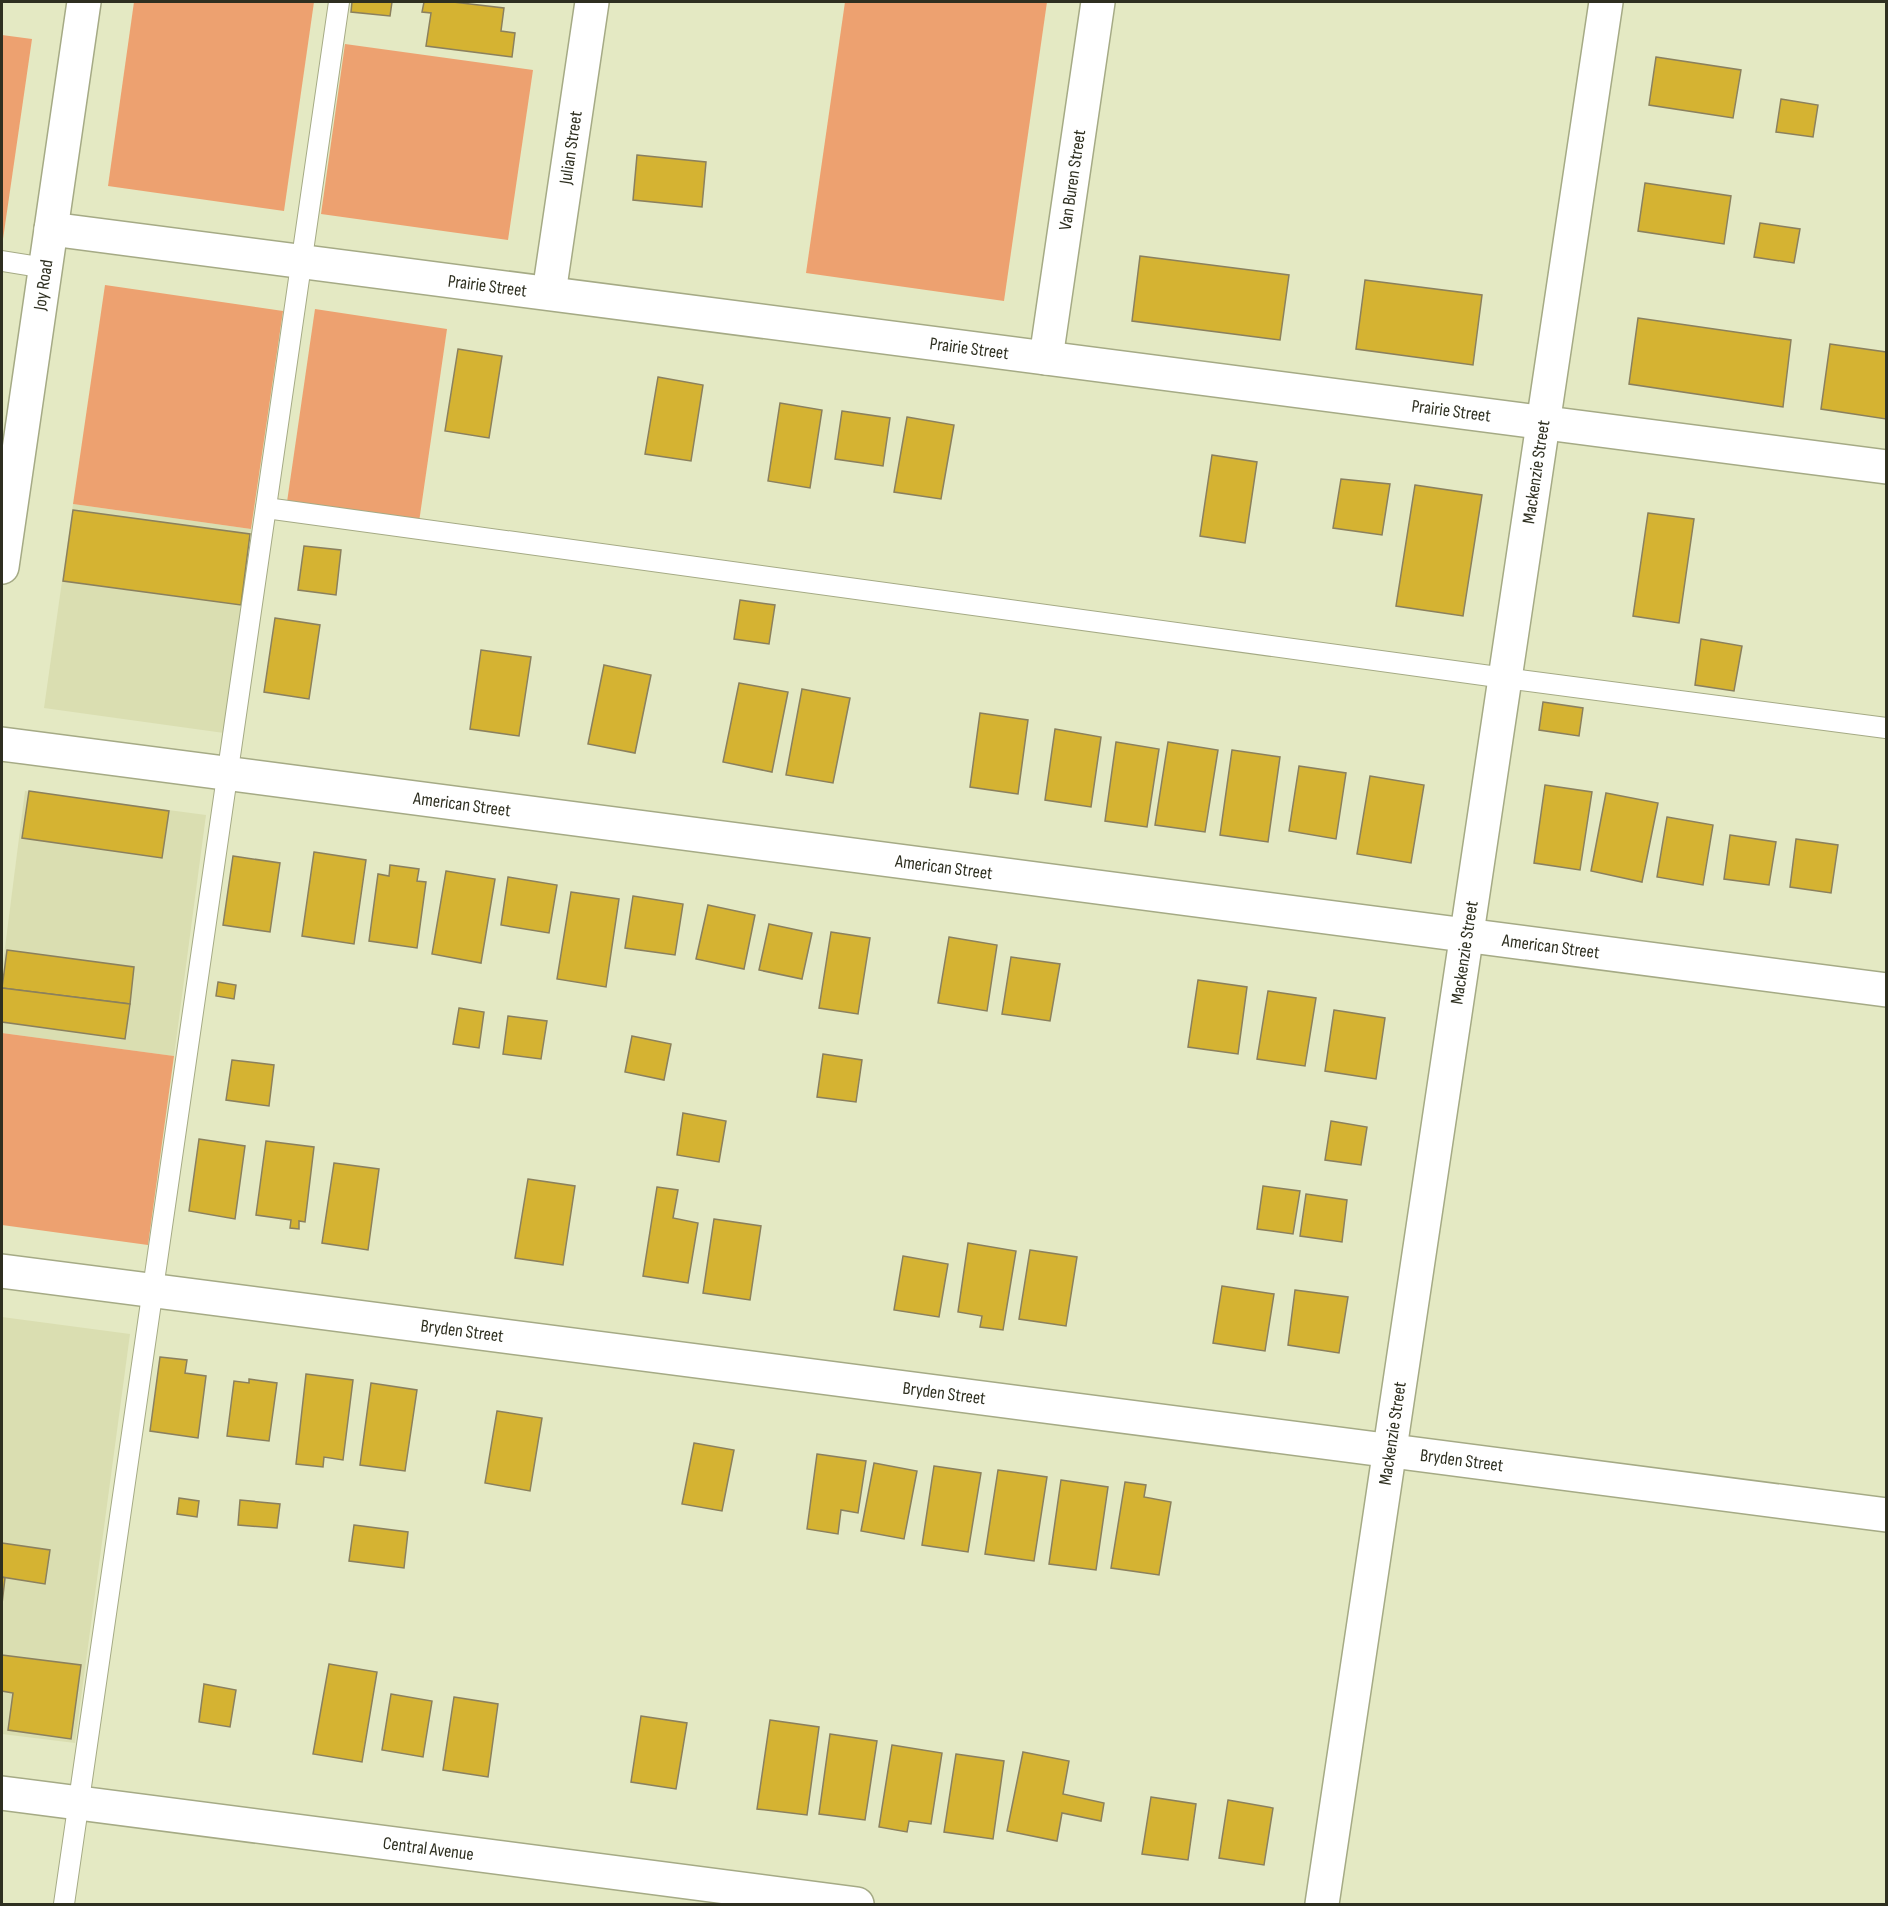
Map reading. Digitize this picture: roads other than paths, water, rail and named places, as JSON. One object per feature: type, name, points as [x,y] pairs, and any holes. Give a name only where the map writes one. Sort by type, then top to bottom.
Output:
[{"type":"street","name":"Joy Road","points":[[2,567],[4,533],[84,2]]},
{"type":"street","name":"Julian Street","points":[[549,294],[592,2]]},
{"type":"street","name":"Van Buren Street","points":[[1046,358],[1098,2]]},
{"type":"street","name":"Mackenzie Street","points":[[1323,1905],[1606,2]]},
{"type":"street","name":"Prairie Street","points":[[51,229],[1887,467]]},
{"type":"street","name":"American Street","points":[[2,744],[1887,990]]},
{"type":"street","name":"Bryden Street","points":[[2,1271],[1887,1515]]},
{"type":"street","name":"Central Avenue","points":[[2,1793],[856,1905]]},
{"type":"lane","points":[[64,1905],[339,2]]},
{"type":"lane","points":[[2,261],[45,268]]},
{"type":"lane","points":[[266,508],[1505,678],[1887,728]]}]
